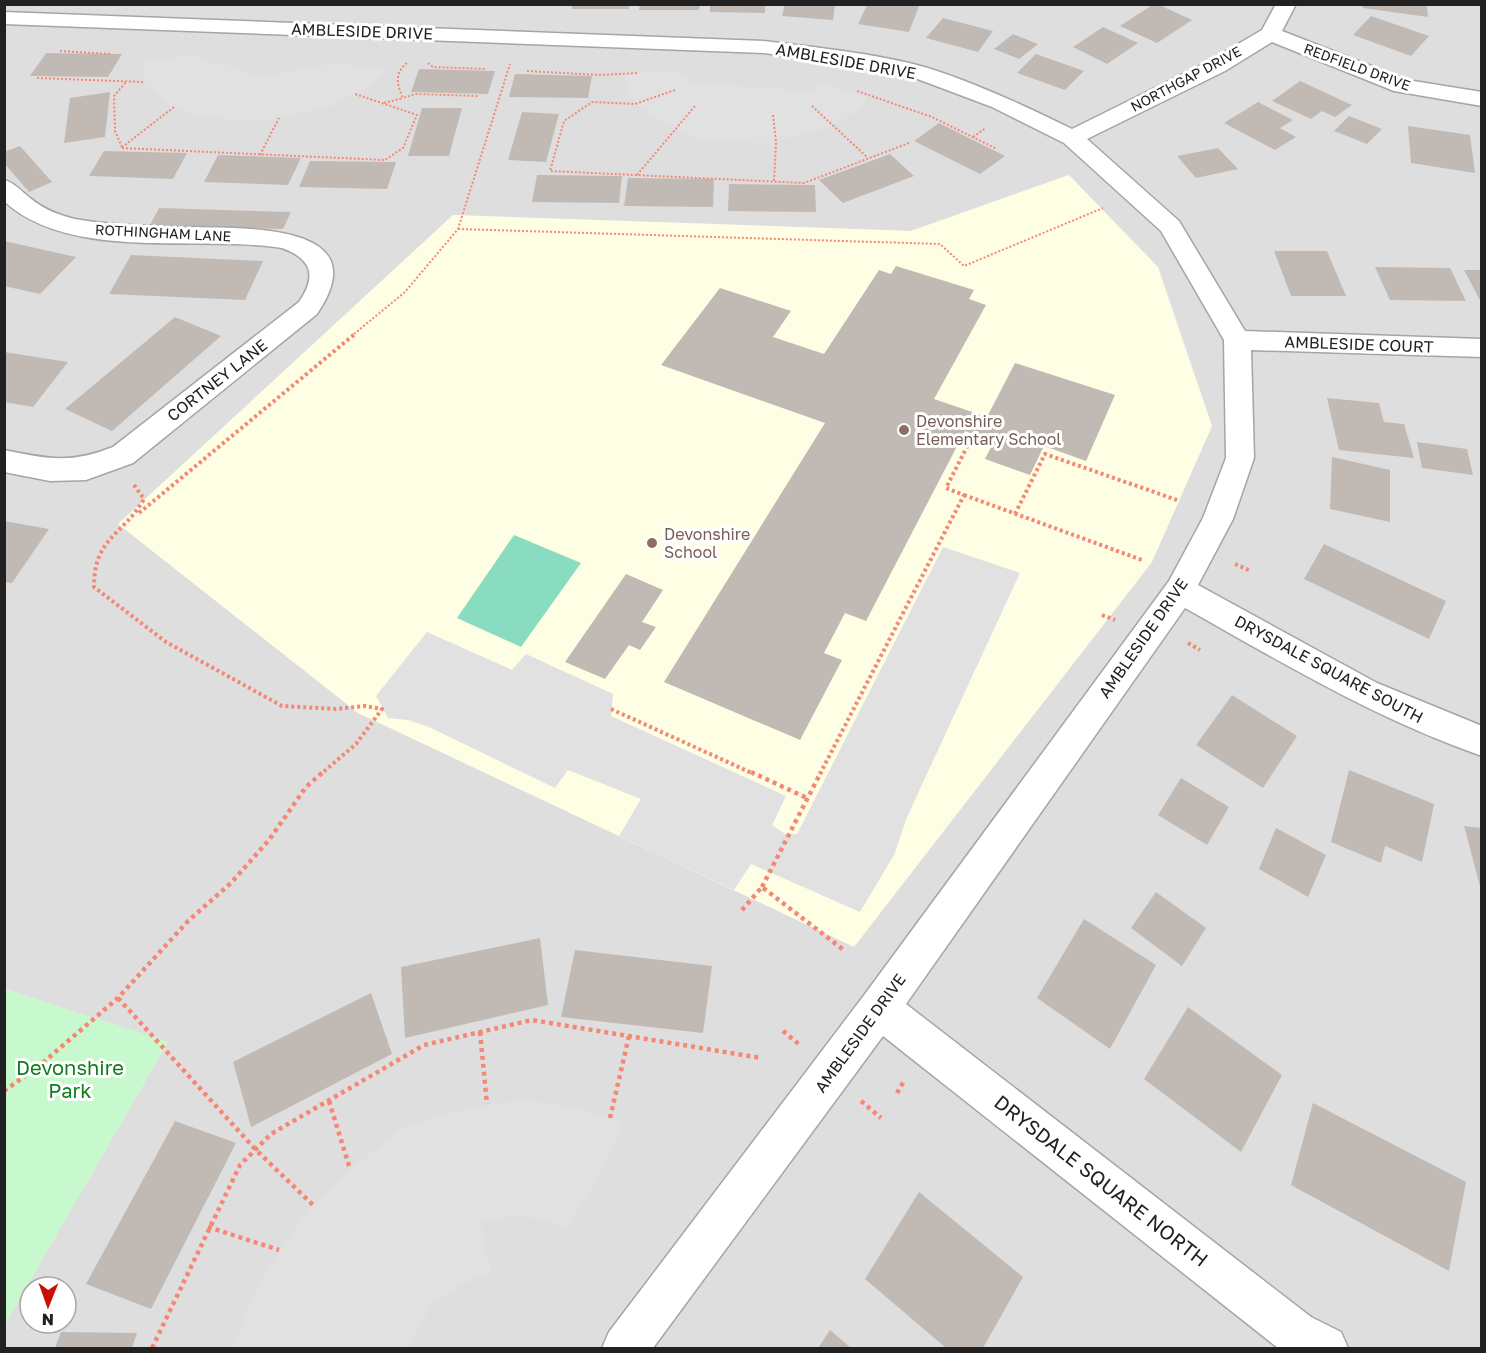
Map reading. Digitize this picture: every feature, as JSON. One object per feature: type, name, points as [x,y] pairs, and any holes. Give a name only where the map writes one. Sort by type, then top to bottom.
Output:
[{"type":"street","points":[[1270,34],[1286,4]]},
{"type":"street","name":"AMBLESIDE DRIVE","points":[[7,21],[764,47],[838,57],[920,73],[1000,102],[1072,138],[1170,226],[1237,340],[1240,458],[1218,519],[1180,590],[879,1008],[625,1348]]},
{"type":"street","name":"REDFIELD DRIVE","points":[[1270,34],[1402,86],[1482,99]]},
{"type":"street","name":"NORTHGAP DRIVE","points":[[1072,138],[1217,66],[1270,34]]},
{"type":"street","name":"ROTHINGHAM LANE","points":[[4,187],[17,202],[50,220],[96,230],[281,239],[298,245]]},
{"type":"street","name":"CORTNEY LANE","points":[[4,461],[50,470],[86,469],[123,455],[308,308],[320,293],[324,277],[320,265],[311,253],[298,245]]},
{"type":"street","name":"AMBLESIDE COURT","points":[[1237,340],[1482,348]]},
{"type":"street","name":"DRYSDALE SQUARE SOUTH","points":[[1180,590],[1391,706],[1450,731],[1482,741]]},
{"type":"street","name":"DRYSDALE SQUARE NORTH","points":[[879,1008],[1295,1333],[1325,1348]]},
{"type":"path","points":[[60,51],[111,54]]},
{"type":"path","points":[[4,1091],[39,1066],[118,998],[188,921],[231,883],[269,840],[306,787],[356,744],[382,708],[365,706],[336,709],[282,706],[166,642],[94,587],[92,569],[98,548],[405,292],[458,229],[513,56]]},
{"type":"path","points":[[403,98],[397,88],[398,72],[404,64],[415,60]]},
{"type":"path","points":[[427,61],[433,67],[486,69]]},
{"type":"path","points":[[527,71],[600,75],[642,72]]},
{"type":"path","points":[[37,78],[143,82]]},
{"type":"path","points":[[122,147],[115,131],[114,96],[127,81]]},
{"type":"path","points":[[675,90],[635,104],[592,102],[564,121],[550,171],[804,183],[909,143]]},
{"type":"path","points":[[857,92],[932,117],[997,149]]},
{"type":"path","points":[[383,104],[415,93],[479,96]]},
{"type":"path","points":[[122,147],[385,160],[403,148],[417,115],[355,94]]},
{"type":"path","points":[[636,176],[695,106]]},
{"type":"path","points":[[812,106],[868,158]]},
{"type":"path","points":[[122,147],[174,107]]},
{"type":"path","points":[[773,115],[776,142],[774,181]]},
{"type":"path","points":[[260,155],[279,118]]},
{"type":"path","points":[[973,137],[992,124]]},
{"type":"path","points":[[458,229],[940,244],[964,266],[1135,195]]},
{"type":"path","points":[[971,439],[946,488],[1142,560]]},
{"type":"path","points":[[1015,513],[1045,454],[1177,500]]},
{"type":"path","points":[[124,484],[135,486],[144,499],[136,516]]},
{"type":"path","points":[[742,910],[762,887],[964,495]]},
{"type":"path","points":[[1227,561],[1251,571]]},
{"type":"path","points":[[611,709],[809,799]]},
{"type":"path","points":[[762,887],[845,951]]},
{"type":"path","points":[[118,998],[255,1149],[313,1205]]},
{"type":"path","points":[[152,1348],[208,1227],[240,1165],[271,1134],[424,1045],[532,1020],[761,1058]]},
{"type":"path","points":[[783,1031],[807,1051]]},
{"type":"path","points":[[480,1032],[487,1104]]},
{"type":"path","points":[[610,1118],[629,1036]]},
{"type":"path","points":[[897,1094],[905,1078]]},
{"type":"path","points":[[854,1095],[881,1118]]},
{"type":"path","points":[[328,1101],[350,1169]]},
{"type":"path","points":[[208,1227],[279,1250]]},
{"type":"shaded area","points":[[5,5],[1481,5],[1481,1348],[5,1348],[5,1324],[18,1302],[18,1335],[78,1335],[78,1275],[33,1275],[168,1042],[5,989]],"holes":[[[1069,175],[1212,426],[1152,561],[854,946],[453,215],[911,231]]]},
{"type":"shaded area","points":[[201,55],[200,61],[228,65],[250,74],[266,75],[337,63],[386,70],[364,89],[332,106],[279,118],[248,121],[212,118],[180,110],[164,102],[143,82],[145,60]]},
{"type":"shaded area","points":[[663,72],[689,74],[687,82],[719,85],[814,91],[819,83],[868,97],[855,112],[836,124],[814,132],[764,143],[702,139],[674,129],[635,104],[622,74]]},
{"type":"shaded area","name":"Devonshire School","points":[[1069,175],[1158,267],[1212,426],[1152,562],[854,947],[358,713],[118,524],[453,215],[911,231]]},
{"type":"shaded area","points":[[943,547],[1020,573],[907,817],[894,855],[860,912],[751,864],[734,890],[619,836],[641,799],[568,770],[555,788],[429,727],[408,720],[388,718],[376,696],[427,632],[512,670],[526,654],[613,694],[611,716],[786,796],[772,825],[785,834],[797,834]]},
{"type":"shaded area","points":[[531,1101],[570,1107],[623,1122],[602,1171],[568,1227],[521,1215],[480,1222],[491,1271],[461,1285],[434,1303],[405,1348],[232,1348],[252,1300],[279,1250],[313,1205],[350,1169],[402,1129],[426,1119],[487,1104]]},
{"type":"green space","points":[[514,535],[581,563],[521,647],[457,618]]},
{"type":"green space","name":"Devonshire Park","points":[[4,989],[168,1042],[33,1275],[18,1275],[18,1302],[5,1324]]},
{"type":"building","points":[[572,4],[629,4],[629,9],[572,9]]},
{"type":"building","points":[[640,4],[700,4],[699,10],[639,10]]},
{"type":"building","points":[[710,4],[765,4],[765,13],[710,12]]},
{"type":"building","points":[[785,4],[835,4],[833,20],[782,16]]},
{"type":"building","points":[[1154,4],[1192,20],[1157,43],[1120,26]]},
{"type":"building","points":[[1362,4],[1427,4],[1428,17],[1363,8]]},
{"type":"building","points":[[867,5],[919,6],[909,32],[858,24]]},
{"type":"building","points":[[1371,16],[1429,36],[1411,56],[1353,35]]},
{"type":"building","points":[[943,18],[993,31],[978,52],[926,38]]},
{"type":"building","points":[[1103,27],[1138,43],[1107,64],[1073,47]]},
{"type":"building","points":[[1013,34],[1038,44],[1019,59],[994,49]]},
{"type":"building","points":[[46,53],[122,54],[108,77],[30,76]]},
{"type":"building","points":[[1036,54],[1084,71],[1065,90],[1017,73]]},
{"type":"building","points":[[419,69],[495,71],[488,94],[411,92]]},
{"type":"building","points":[[515,74],[592,76],[588,98],[509,97]]},
{"type":"building","points":[[1300,81],[1352,105],[1335,117],[1322,111],[1311,119],[1272,101]]},
{"type":"building","points":[[110,92],[105,137],[64,143],[70,98]]},
{"type":"building","points":[[1258,102],[1293,120],[1280,128],[1296,137],[1275,150],[1224,123]]},
{"type":"building","points":[[422,108],[462,108],[449,156],[408,156]]},
{"type":"building","points":[[522,112],[559,114],[546,162],[508,160]]},
{"type":"building","points":[[1349,116],[1382,129],[1367,144],[1334,131]]},
{"type":"building","points":[[939,123],[1005,156],[980,174],[914,141]]},
{"type":"building","points":[[1408,126],[1470,135],[1475,173],[1411,163]]},
{"type":"building","points":[[20,146],[52,182],[29,192],[4,163],[4,152]]},
{"type":"building","points":[[1218,148],[1238,169],[1196,178],[1177,156]]},
{"type":"building","points":[[104,151],[187,153],[173,179],[89,176]]},
{"type":"building","points":[[890,154],[914,176],[843,203],[819,180]]},
{"type":"building","points":[[218,155],[301,158],[288,185],[204,182]]},
{"type":"building","points":[[310,161],[396,162],[387,189],[299,187]]},
{"type":"building","points":[[537,175],[622,176],[619,203],[532,202]]},
{"type":"building","points":[[628,178],[714,179],[713,207],[624,206]]},
{"type":"building","points":[[729,184],[815,185],[816,212],[728,211]]},
{"type":"building","points":[[159,208],[291,212],[283,229],[150,225]]},
{"type":"building","points":[[4,241],[76,257],[40,294],[4,286]]},
{"type":"building","points":[[1274,251],[1327,251],[1346,296],[1291,296]]},
{"type":"building","points":[[131,255],[263,261],[245,300],[109,294]]},
{"type":"building","name":"Devonshire School","points":[[896,266],[974,290],[969,299],[986,305],[934,399],[987,417],[1015,363],[1115,395],[1086,461],[1044,446],[1030,475],[985,459],[994,441],[965,431],[866,621],[845,613],[824,653],[842,660],[800,740],[664,682],[825,423],[661,365],[720,288],[791,311],[773,337],[824,354],[879,270],[891,274]]},
{"type":"building","points":[[1375,267],[1450,268],[1466,301],[1390,300]]},
{"type":"building","points":[[1464,270],[1482,270],[1482,304]]},
{"type":"building","points":[[175,317],[221,336],[112,431],[65,409]]},
{"type":"building","points":[[4,352],[68,362],[33,407],[4,402]]},
{"type":"building","points":[[1327,398],[1379,403],[1384,422],[1404,424],[1414,458],[1339,450]]},
{"type":"building","points":[[1417,442],[1467,449],[1473,475],[1422,468]]},
{"type":"building","points":[[1332,457],[1390,470],[1390,522],[1330,509]]},
{"type":"building","points":[[4,521],[49,529],[12,583],[4,582]]},
{"type":"building","points":[[1324,544],[1446,601],[1429,639],[1304,579]]},
{"type":"building","points":[[626,574],[663,590],[642,622],[656,627],[640,650],[629,645],[605,679],[565,662]]},
{"type":"building","points":[[1232,695],[1297,736],[1263,788],[1196,745]]},
{"type":"building","points":[[1349,770],[1434,804],[1422,862],[1385,846],[1381,863],[1331,842]]},
{"type":"building","points":[[1181,778],[1229,807],[1207,845],[1158,815]]},
{"type":"building","points":[[1464,826],[1482,828],[1482,890],[1481,890]]},
{"type":"building","points":[[1276,828],[1326,855],[1308,897],[1259,869]]},
{"type":"building","points":[[1156,892],[1206,928],[1182,966],[1131,928]]},
{"type":"building","points":[[1084,919],[1156,965],[1110,1049],[1037,998]]},
{"type":"building","points":[[540,938],[548,1005],[405,1038],[401,967]]},
{"type":"building","points":[[575,950],[712,966],[703,1033],[561,1017]]},
{"type":"building","points":[[371,993],[392,1054],[251,1127],[233,1062]]},
{"type":"building","points":[[1188,1007],[1282,1075],[1241,1152],[1144,1079]]},
{"type":"building","points":[[1313,1103],[1466,1182],[1449,1271],[1291,1185]]},
{"type":"building","points":[[175,1121],[236,1143],[151,1309],[86,1284]]},
{"type":"building","points":[[919,1192],[1023,1277],[983,1348],[946,1348],[865,1279]]},
{"type":"building","points":[[830,1330],[851,1348],[818,1348]]},
{"type":"building","points":[[78,1332],[137,1333],[132,1348],[55,1348],[60,1335],[78,1335]]},
{"type":"place","name":"Devonshire Elementary School","points":[[904,430]]},
{"type":"place","name":"Devonshire School","points":[[652,543]]}]
